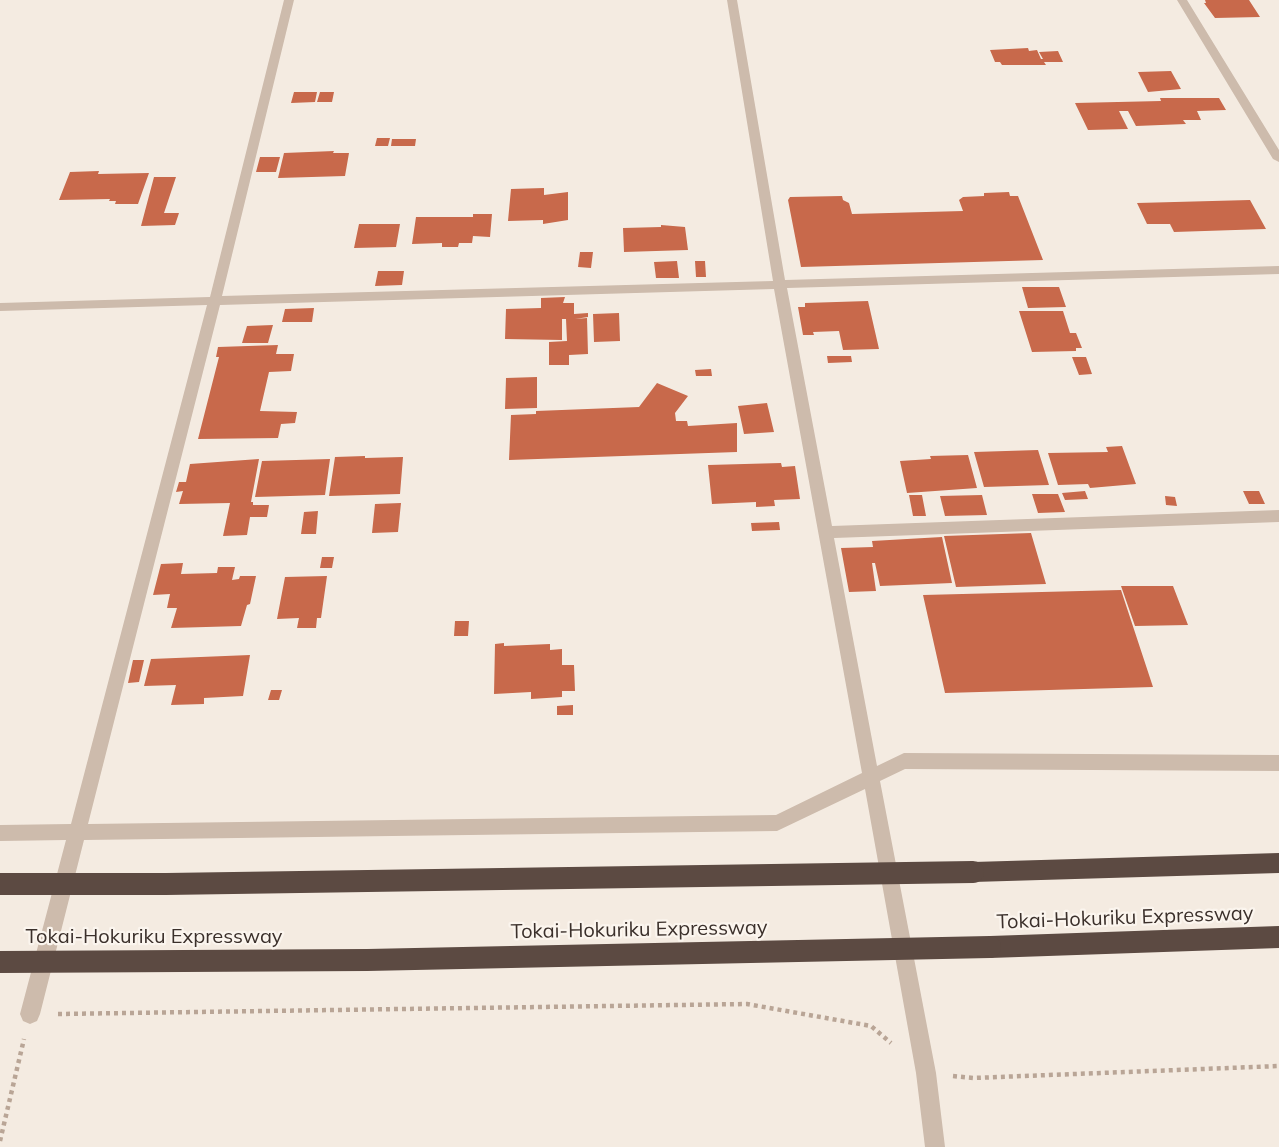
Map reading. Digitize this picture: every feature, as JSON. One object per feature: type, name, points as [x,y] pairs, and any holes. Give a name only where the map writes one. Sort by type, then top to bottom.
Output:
[{"type":"highway","points":[[0,884],[201,884],[973,872],[1279,863]]},
{"type":"highway","name":"Tokai-Hokuriku Expressway","points":[[0,962],[379,960],[1279,937]]},
{"type":"street","points":[[30,1014],[215,300],[290,0]]},
{"type":"street","points":[[732,0],[780,286],[828,532],[926,1073],[935,1147]]},
{"type":"street","points":[[1182,0],[1279,159]]},
{"type":"street","points":[[0,307],[1279,270]]},
{"type":"street","points":[[828,532],[1279,516]]},
{"type":"street","points":[[0,833],[777,823],[904,761],[1279,764]]},
{"type":"path","points":[[0,1141],[30,1014],[747,1004],[871,1026],[926,1073],[973,1078],[1279,1066]]},
{"type":"building","points":[[1205,0],[1249,0],[1260,17],[1215,18],[1204,3],[1206,3]]},
{"type":"building","points":[[1028,48],[1029,51],[1037,50],[1041,59],[1043,59],[1039,52],[1058,51],[1063,62],[1044,62],[1046,65],[1002,65],[1000,62],[995,62],[990,50]]},
{"type":"building","points":[[1171,71],[1181,89],[1148,92],[1138,72]]},
{"type":"building","points":[[294,92],[317,92],[315,102],[291,103]]},
{"type":"building","points":[[320,92],[334,92],[332,102],[317,102]]},
{"type":"building","points":[[1160,98],[1219,98],[1226,110],[1197,111],[1201,120],[1183,120],[1186,124],[1136,126],[1128,111],[1119,111],[1128,129],[1088,130],[1075,103],[1161,101]]},
{"type":"building","points":[[377,138],[390,138],[388,146],[375,146]]},
{"type":"building","points":[[392,139],[416,139],[415,146],[391,146]]},
{"type":"building","points":[[334,151],[333,153],[349,153],[345,176],[278,178],[284,153]]},
{"type":"building","points":[[260,157],[280,157],[276,172],[256,172]]},
{"type":"building","points":[[99,171],[98,174],[149,173],[138,204],[115,204],[116,201],[109,201],[110,199],[59,200],[70,172]]},
{"type":"building","points":[[154,177],[176,177],[164,213],[179,213],[175,225],[141,226]]},
{"type":"building","points":[[544,188],[544,195],[568,192],[568,220],[543,224],[543,220],[508,221],[511,189]]},
{"type":"building","points":[[1009,192],[1010,196],[1018,196],[1043,260],[801,267],[788,200],[790,197],[842,196],[843,200],[849,203],[852,214],[963,211],[959,200],[963,197]]},
{"type":"building","points":[[1250,200],[1266,229],[1174,232],[1170,224],[1147,224],[1137,203]]},
{"type":"building","points":[[473,214],[492,214],[490,237],[473,236],[472,243],[459,243],[458,247],[442,247],[442,243],[412,244],[416,217],[473,217]]},
{"type":"building","points":[[359,224],[400,224],[396,247],[354,248]]},
{"type":"building","points":[[661,225],[685,227],[688,250],[624,252],[623,228],[661,227]]},
{"type":"building","points":[[580,252],[593,252],[591,268],[578,267]]},
{"type":"building","points":[[677,261],[679,278],[656,278],[654,262]]},
{"type":"building","points":[[695,261],[705,261],[706,277],[696,277]]},
{"type":"building","points":[[378,271],[404,271],[402,285],[375,286]]},
{"type":"building","points":[[1022,287],[1059,287],[1066,307],[1028,308]]},
{"type":"building","points":[[565,297],[563,303],[574,303],[574,314],[588,313],[588,317],[575,319],[587,318],[588,354],[569,355],[569,365],[549,365],[549,342],[567,341],[566,319],[562,319],[562,340],[505,339],[506,309],[541,308],[541,298]]},
{"type":"building","points":[[868,301],[879,349],[843,350],[839,331],[813,332],[814,335],[803,335],[798,307],[805,307],[805,303]]},
{"type":"building","points":[[314,308],[312,322],[282,322],[285,309]]},
{"type":"building","points":[[1019,311],[1063,311],[1070,333],[1076,333],[1082,348],[1076,348],[1076,351],[1032,352]]},
{"type":"building","points":[[619,313],[620,341],[594,342],[593,314]]},
{"type":"building","points":[[273,325],[268,343],[242,343],[247,326]]},
{"type":"building","points":[[278,345],[276,354],[294,354],[291,371],[269,372],[260,411],[297,412],[295,423],[281,424],[278,438],[198,439],[219,357],[216,357],[218,347]]},
{"type":"building","points":[[827,356],[851,356],[852,362],[828,363]]},
{"type":"building","points":[[1072,357],[1086,357],[1092,374],[1079,375]]},
{"type":"building","points":[[711,369],[712,376],[696,376],[695,370]]},
{"type":"building","points":[[537,377],[537,408],[505,409],[506,378]]},
{"type":"building","points":[[657,383],[688,396],[675,413],[676,421],[687,421],[688,426],[737,423],[737,452],[509,460],[511,415],[536,414],[536,411],[639,407]]},
{"type":"building","points":[[767,403],[774,432],[744,434],[738,406]]},
{"type":"building","points":[[1122,446],[1136,484],[1090,488],[1088,484],[1058,485],[1048,453],[1108,452],[1106,447]]},
{"type":"building","points":[[1038,450],[1049,485],[984,487],[974,452]]},
{"type":"building","points":[[968,455],[977,488],[907,493],[900,461],[931,459],[930,456]]},
{"type":"building","points":[[365,456],[365,458],[403,457],[400,494],[329,496],[335,457]]},
{"type":"building","points":[[259,459],[251,502],[253,505],[269,505],[267,517],[250,517],[247,535],[223,536],[230,503],[179,504],[183,491],[176,492],[179,482],[186,482],[190,464]]},
{"type":"building","points":[[330,459],[325,495],[255,497],[262,461]]},
{"type":"building","points":[[781,463],[782,467],[795,466],[800,499],[774,500],[775,506],[756,507],[756,502],[712,504],[708,465]]},
{"type":"building","points":[[1085,491],[1088,499],[1065,500],[1062,493]]},
{"type":"building","points":[[1243,491],[1259,491],[1265,504],[1249,504]]},
{"type":"building","points":[[1032,494],[1058,494],[1065,512],[1038,513]]},
{"type":"building","points":[[909,495],[922,495],[926,516],[913,516]]},
{"type":"building","points":[[982,495],[987,515],[945,516],[940,496]]},
{"type":"building","points":[[1165,496],[1175,497],[1177,506],[1166,505]]},
{"type":"building","points":[[401,503],[398,532],[372,533],[375,504]]},
{"type":"building","points":[[318,511],[316,534],[301,534],[304,512]]},
{"type":"building","points":[[779,522],[780,530],[752,531],[751,523]]},
{"type":"building","points":[[1031,533],[1046,584],[956,587],[944,536]]},
{"type":"building","points":[[942,537],[952,583],[880,586],[875,563],[872,563],[876,591],[849,592],[841,548],[873,547],[872,541]]},
{"type":"building","points":[[322,557],[334,557],[332,568],[320,568]]},
{"type":"building","points":[[183,563],[181,574],[217,573],[218,567],[235,567],[232,580],[239,579],[240,576],[256,576],[250,604],[247,605],[241,626],[171,628],[177,608],[167,608],[170,594],[153,595],[161,564]]},
{"type":"building","points":[[327,576],[321,618],[317,618],[316,628],[297,628],[299,618],[277,619],[285,577]]},
{"type":"building","points":[[1121,586],[1173,586],[1188,625],[1135,626]]},
{"type":"building","points":[[1121,590],[1153,687],[945,693],[923,595]]},
{"type":"building","points":[[455,621],[469,621],[468,636],[454,636]]},
{"type":"building","points":[[504,643],[504,646],[550,644],[550,650],[562,649],[562,665],[574,665],[575,691],[562,691],[562,697],[531,699],[531,692],[494,694],[495,644]]},
{"type":"building","points":[[250,655],[243,696],[204,698],[204,704],[171,705],[176,685],[144,686],[151,659]]},
{"type":"building","points":[[133,660],[144,660],[139,682],[128,683]]},
{"type":"building","points":[[271,690],[282,690],[279,700],[268,700]]},
{"type":"building","points":[[573,705],[573,715],[557,715],[557,706]]}]
